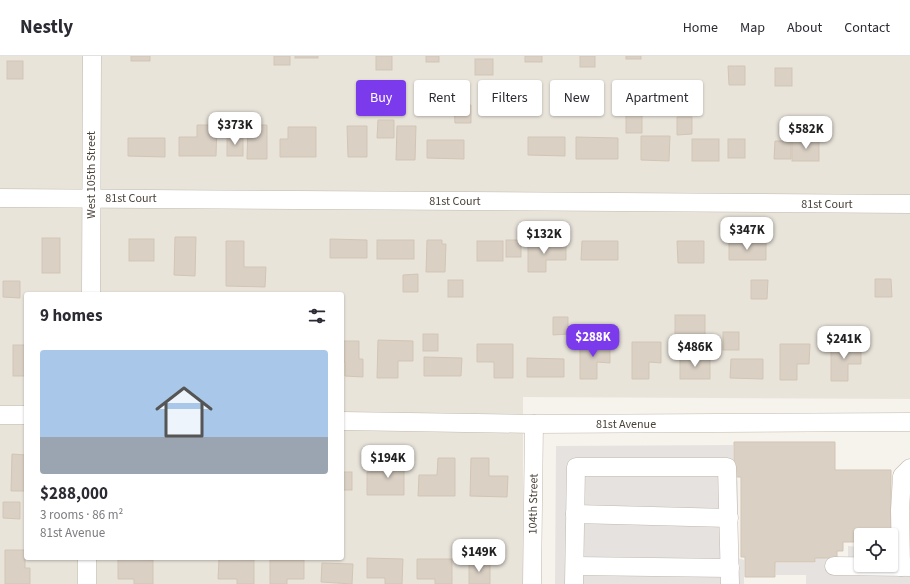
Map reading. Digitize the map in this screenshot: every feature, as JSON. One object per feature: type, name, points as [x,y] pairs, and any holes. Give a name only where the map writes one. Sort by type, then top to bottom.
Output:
[{"type":"street","name":"West 105th Street","points":[[91,292],[92,56]]},
{"type":"street","name":"81st Court","points":[[0,198],[910,204]]},
{"type":"street","points":[[0,415],[24,415]]},
{"type":"street","name":"81st Avenue","points":[[344,421],[534,424],[910,422]]},
{"type":"street","name":"104th Street","points":[[532,584],[534,424]]},
{"type":"street","points":[[574,584],[576,467],[727,467],[730,576],[575,566]]},
{"type":"street","points":[[834,566],[905,567],[900,510],[902,476],[910,468]]},
{"type":"street","points":[[575,514],[729,518]]},
{"type":"street","points":[[87,560],[87,584]]},
{"type":"shaded area","points":[[0,56],[910,56],[910,399],[523,397],[523,584],[0,584]]},
{"type":"shaded area","points":[[733,445],[733,477],[737,478],[738,483],[738,558],[744,560],[744,584],[555,584],[556,446]]},
{"type":"shaded area","points":[[848,546],[854,546],[854,572],[898,572],[898,547],[910,548],[910,584],[806,584],[806,575],[776,575],[775,563],[815,563],[816,558],[848,557]]},
{"type":"building","points":[[131,56],[150,56],[150,61],[131,61]]},
{"type":"building","points":[[274,56],[290,56],[290,65],[274,65]]},
{"type":"building","points":[[295,56],[318,56],[318,58],[295,58]]},
{"type":"building","points":[[376,56],[392,56],[392,70],[376,70]]},
{"type":"building","points":[[426,56],[439,56],[439,62],[426,62]]},
{"type":"building","points":[[525,56],[542,56],[542,62],[525,62]]},
{"type":"building","points":[[580,56],[595,56],[595,67],[580,67]]},
{"type":"building","points":[[626,56],[641,56],[641,59],[626,59]]},
{"type":"building","points":[[475,59],[493,59],[493,75],[475,75]]},
{"type":"building","points":[[7,61],[23,61],[23,79],[7,79]]},
{"type":"building","points":[[728,66],[745,66],[745,85],[729,85]]},
{"type":"building","points":[[775,68],[792,68],[792,86],[775,86]]},
{"type":"building","points":[[471,105],[471,123],[455,123],[455,116],[470,116]]},
{"type":"building","points":[[626,116],[642,116],[642,133],[626,133]]},
{"type":"building","points":[[677,117],[692,117],[692,134],[677,135]]},
{"type":"building","points":[[378,120],[394,120],[394,138],[377,138]]},
{"type":"building","points":[[197,125],[217,125],[216,156],[179,156],[179,137],[197,137]]},
{"type":"building","points":[[248,125],[267,125],[267,159],[247,159]]},
{"type":"building","points":[[347,126],[367,126],[367,157],[348,157]]},
{"type":"building","points":[[397,126],[416,126],[415,160],[396,160]]},
{"type":"building","points":[[288,127],[316,127],[316,157],[280,157],[280,139],[288,139]]},
{"type":"building","points":[[641,136],[670,136],[669,161],[641,160]]},
{"type":"building","points":[[227,137],[243,137],[243,156],[227,156]]},
{"type":"building","points":[[528,137],[565,137],[565,156],[528,155]]},
{"type":"building","points":[[576,137],[618,138],[618,159],[576,159]]},
{"type":"building","points":[[128,138],[165,138],[165,157],[128,156]]},
{"type":"building","points":[[692,139],[719,139],[719,161],[692,161]]},
{"type":"building","points":[[728,139],[745,139],[745,158],[728,158]]},
{"type":"building","points":[[792,139],[819,139],[819,161],[792,161]]},
{"type":"building","points":[[427,140],[464,140],[464,159],[427,158]]},
{"type":"building","points":[[775,141],[791,141],[791,159],[774,159]]},
{"type":"building","points":[[175,237],[196,237],[195,276],[174,275]]},
{"type":"building","points":[[42,238],[60,238],[60,273],[42,273]]},
{"type":"building","points":[[129,239],[154,239],[154,261],[129,261]]},
{"type":"building","points":[[330,239],[367,240],[367,258],[330,258]]},
{"type":"building","points":[[377,240],[414,240],[414,259],[377,259]]},
{"type":"building","points":[[427,240],[442,240],[442,244],[446,244],[445,272],[426,272]]},
{"type":"building","points":[[506,240],[521,240],[521,257],[506,257]]},
{"type":"building","points":[[226,241],[244,241],[244,267],[266,267],[265,287],[226,286]]},
{"type":"building","points":[[477,241],[503,241],[503,261],[477,261]]},
{"type":"building","points":[[582,241],[618,241],[618,260],[581,260]]},
{"type":"building","points":[[677,241],[704,241],[704,263],[678,263]]},
{"type":"building","points":[[729,241],[766,242],[766,260],[729,260]]},
{"type":"building","points":[[528,243],[566,244],[566,260],[546,260],[546,272],[528,272]]},
{"type":"building","points":[[418,274],[418,292],[403,292],[403,275]]},
{"type":"building","points":[[875,279],[891,279],[892,297],[875,297]]},
{"type":"building","points":[[448,280],[463,280],[463,297],[448,297]]},
{"type":"building","points":[[751,280],[768,280],[767,299],[751,299]]},
{"type":"building","points":[[3,281],[20,281],[20,298],[3,297]]},
{"type":"building","points":[[675,315],[705,315],[705,336],[675,336]]},
{"type":"building","points":[[553,317],[568,317],[568,334],[553,335]]},
{"type":"building","points":[[723,332],[739,332],[739,350],[723,350]]},
{"type":"building","points":[[423,334],[438,334],[438,351],[423,351]]},
{"type":"building","points":[[378,340],[413,341],[413,361],[398,361],[398,378],[377,378]]},
{"type":"building","points":[[344,341],[359,341],[359,359],[363,359],[363,377],[345,376]]},
{"type":"building","points":[[580,342],[610,342],[610,363],[597,362],[597,379],[580,379]]},
{"type":"building","points":[[632,342],[661,342],[661,363],[649,362],[649,379],[632,379]]},
{"type":"building","points":[[477,344],[513,344],[513,378],[494,378],[494,362],[477,362]]},
{"type":"building","points":[[780,344],[810,344],[809,364],[797,364],[797,380],[780,380]]},
{"type":"building","points":[[831,344],[861,344],[861,364],[848,364],[848,381],[831,381]]},
{"type":"building","points":[[13,345],[24,345],[24,376],[13,376]]},
{"type":"building","points":[[424,357],[462,358],[461,376],[424,376]]},
{"type":"building","points":[[527,358],[564,359],[564,377],[527,377]]},
{"type":"building","points":[[680,358],[710,358],[710,379],[680,379]]},
{"type":"building","points":[[731,359],[763,359],[763,379],[730,378]]},
{"type":"building","points":[[734,442],[835,442],[835,470],[891,470],[891,528],[854,528],[854,542],[843,542],[843,551],[837,551],[837,558],[815,558],[815,562],[775,562],[775,577],[745,577],[745,557],[741,557],[741,477],[734,477]]},
{"type":"building","points":[[12,454],[24,455],[24,491],[11,491]]},
{"type":"building","points":[[387,457],[404,457],[404,495],[367,495],[367,472],[387,472]]},
{"type":"building","points":[[438,458],[455,458],[455,496],[418,496],[419,475],[437,475]]},
{"type":"building","points":[[471,458],[489,458],[489,476],[508,476],[507,497],[470,496]]},
{"type":"building","points":[[344,472],[352,472],[352,490],[344,490]]},
{"type":"building","points":[[3,502],[20,502],[20,519],[3,518]]},
{"type":"building","points":[[5,550],[24,550],[25,568],[30,568],[30,584],[5,584]]},
{"type":"building","points":[[367,558],[403,559],[402,584],[385,584],[385,578],[367,578]]},
{"type":"building","points":[[417,559],[452,559],[452,584],[435,584],[435,579],[417,579]]},
{"type":"building","points":[[118,560],[153,560],[153,584],[134,584],[134,579],[118,579]]},
{"type":"building","points":[[219,560],[254,560],[254,584],[237,584],[237,579],[218,579]]},
{"type":"building","points":[[270,560],[304,560],[304,579],[287,579],[287,584],[270,584]]},
{"type":"building","points":[[469,562],[490,563],[490,584],[469,584]]},
{"type":"building","points":[[322,563],[353,564],[352,584],[321,582]]}]
